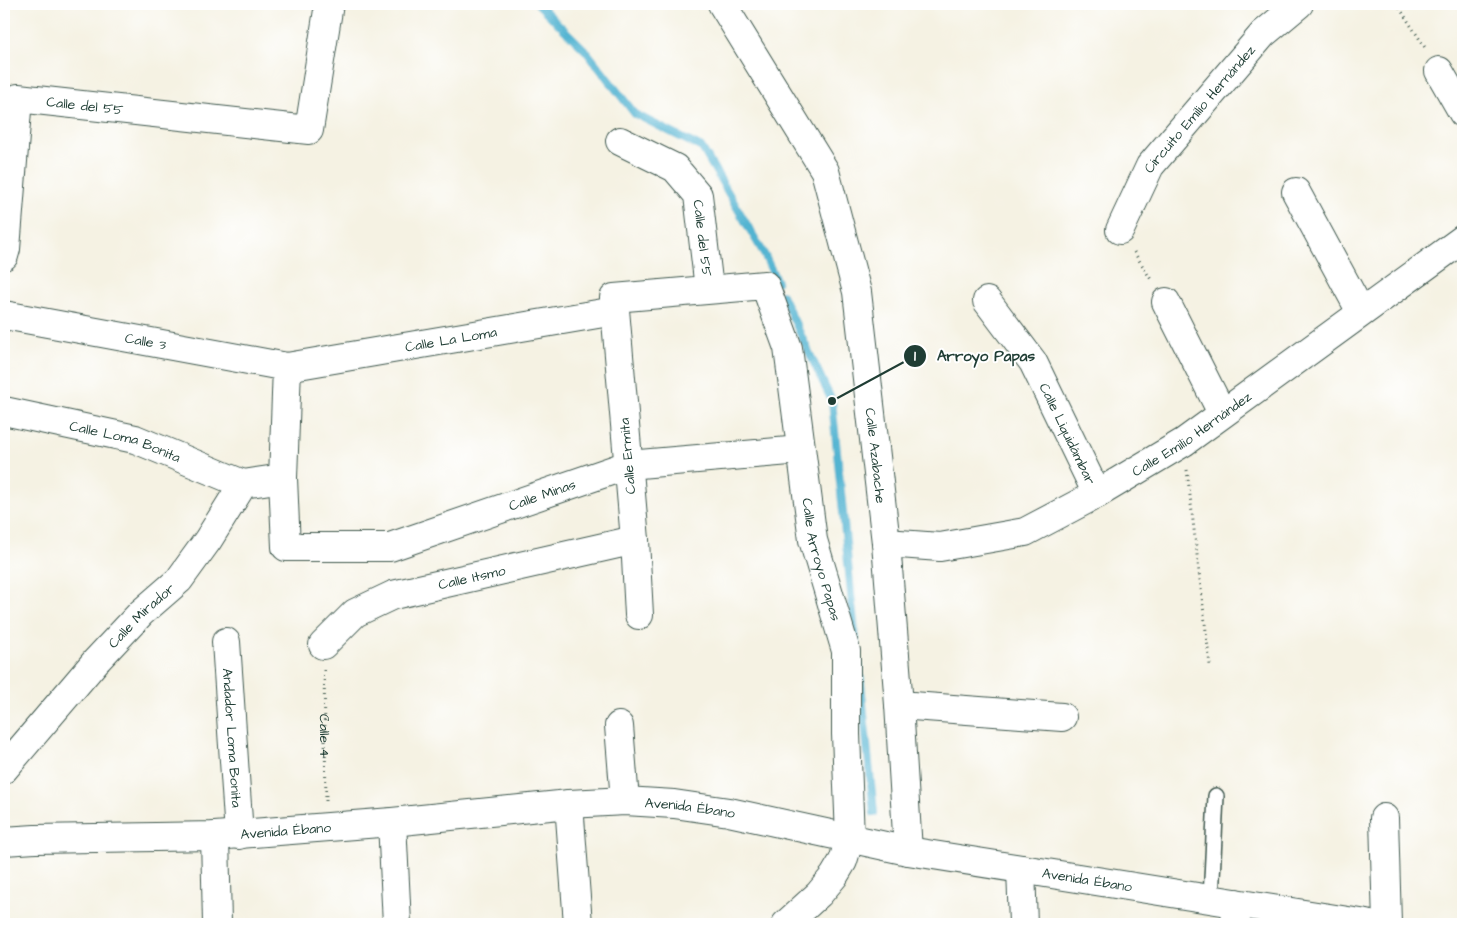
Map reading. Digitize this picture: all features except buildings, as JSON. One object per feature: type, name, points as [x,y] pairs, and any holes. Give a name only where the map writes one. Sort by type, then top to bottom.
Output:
[{"type":"street","name":"Calle del 55","points":[[4,256],[18,98],[309,130],[329,4]]},
{"type":"street","name":"Calle Azabache","points":[[722,4],[825,170],[857,292],[886,543],[908,851]]},
{"type":"street","name":"Circuito Emilio Hernández","points":[[1120,230],[1150,166],[1262,34],[1299,4]]},
{"type":"street","points":[[1439,71],[1463,113]]},
{"type":"street","name":"Calle del 55","points":[[620,141],[675,168],[698,195],[709,289]]},
{"type":"street","points":[[1296,192],[1362,312]]},
{"type":"street","name":"Calle Emilio Hernández","points":[[886,543],[940,548],[1025,532],[1097,494],[1184,442],[1463,239]]},
{"type":"street","name":"Calle La Loma","points":[[287,367],[615,304],[709,289],[765,285]]},
{"type":"street","name":"Calle Arroyo Papas","points":[[765,285],[788,348],[813,540],[846,651],[846,734],[850,838],[843,861],[834,876],[819,894],[789,923]]},
{"type":"street","name":"Calle Liquidámbar","points":[[988,301],[1033,362],[1097,494]]},
{"type":"street","points":[[1166,302],[1222,413]]},
{"type":"street","name":"Calle Ermita","points":[[615,304],[640,615]]},
{"type":"street","name":"Calle 3","points":[[4,315],[287,367]]},
{"type":"street","points":[[243,484],[283,478],[287,367]]},
{"type":"street","name":"Calle Loma Bonita","points":[[4,411],[135,439],[243,484]]},
{"type":"street","name":"Calle Minas","points":[[283,478],[286,548],[390,547],[628,465],[802,450]]},
{"type":"street","name":"Calle Mirador","points":[[4,769],[96,661],[141,613],[179,580],[208,540],[243,484]]},
{"type":"street","name":"Calle Itsmo","points":[[323,645],[355,613],[393,595],[635,540]]},
{"type":"street","name":"Andador Loma Bonita","points":[[226,642],[227,836]]},
{"type":"street","points":[[899,705],[1062,717]]},
{"type":"street","points":[[619,726],[625,801]]},
{"type":"street","name":"Avenida Ébano","points":[[4,841],[227,836],[569,804],[625,801],[674,804],[729,812],[908,851],[1021,869],[1227,909],[1367,924]]},
{"type":"street","points":[[569,804],[578,924]]},
{"type":"street","points":[[1384,818],[1387,924]]},
{"type":"street","points":[[392,822],[397,924]]},
{"type":"street","points":[[218,924],[227,836]]},
{"type":"street","points":[[1021,869],[1023,924]]},
{"type":"lane","points":[[1216,796],[1227,909]]},
{"type":"path","points":[[1397,4],[1439,71]]},
{"type":"path","points":[[1120,230],[1166,302]]},
{"type":"path","points":[[1184,442],[1210,665]]},
{"type":"path","name":"Calle 4","points":[[323,645],[326,827]]},
{"type":"waterway","points":[[538,4],[586,51],[635,114],[702,148],[763,252],[777,282]]},
{"type":"waterway","points":[[782,295],[832,401],[856,644]]},
{"type":"waterway","points":[[859,665],[874,813]]},
{"type":"place","name":"Arroyo Papas","points":[[832,401]]}]
